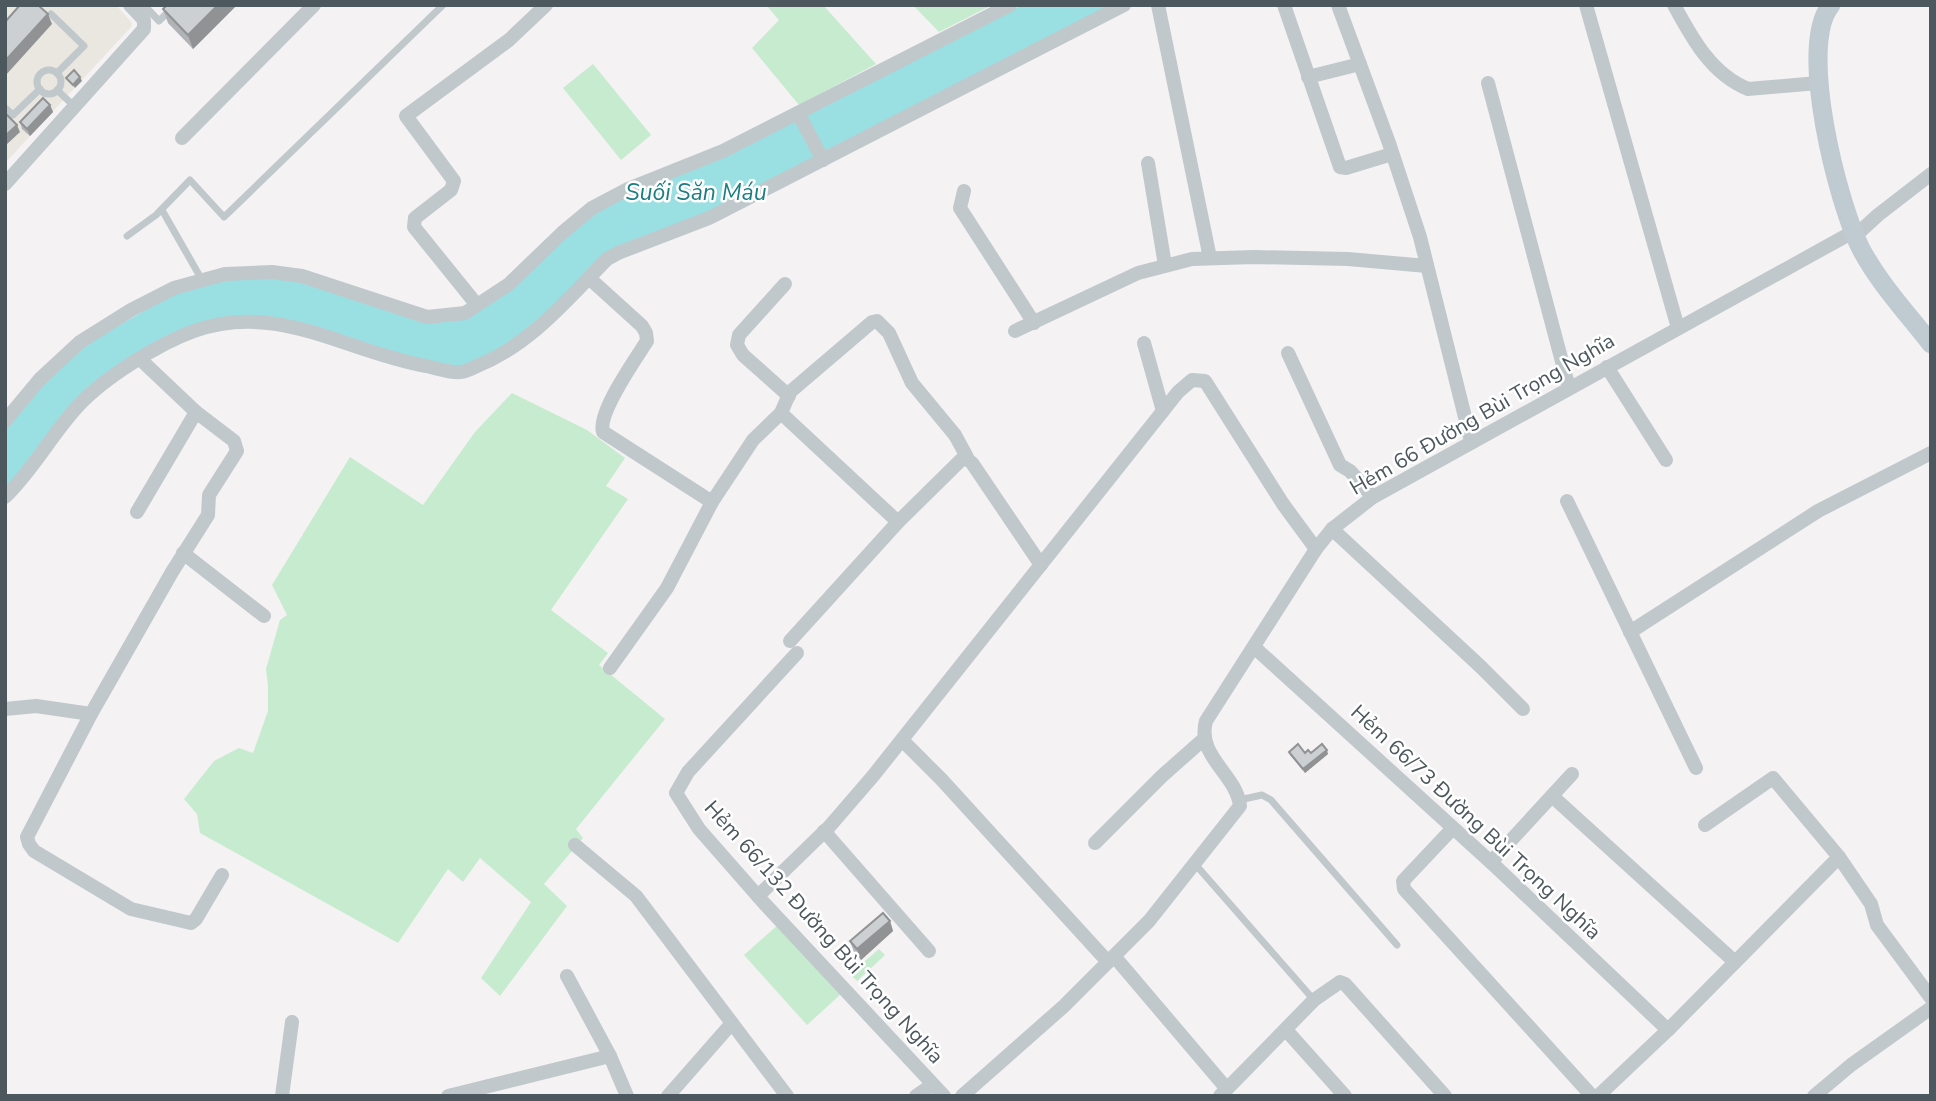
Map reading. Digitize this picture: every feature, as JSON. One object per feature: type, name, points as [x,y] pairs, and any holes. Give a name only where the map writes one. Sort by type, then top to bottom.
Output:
[{"type":"street","points":[[5,184],[144,29],[144,20],[130,5]]},
{"type":"street","points":[[182,138],[314,5]]},
{"type":"street","points":[[477,305],[414,227],[415,218],[451,190],[454,181],[406,116],[509,40],[546,5]]},
{"type":"street","points":[[5,421],[40,379],[80,342],[131,310],[174,288],[225,274],[272,272],[302,276],[426,317],[464,313],[509,284],[592,208],[628,189],[723,151],[1010,5]]},
{"type":"street","points":[[5,497],[77,407],[96,389],[140,359],[194,332],[236,321],[274,322],[308,330],[407,363],[461,373],[498,358],[544,324],[607,259],[709,218],[1124,5]]},
{"type":"street","points":[[1158,5],[1210,258]]},
{"type":"street","points":[[1284,5],[1340,167],[1346,168],[1392,154]]},
{"type":"street","points":[[1338,5],[1420,237],[1471,442]]},
{"type":"street","points":[[1586,5],[1678,328]]},
{"type":"street","points":[[1674,5],[1696,47],[1737,84],[1748,89],[1818,83]]},
{"type":"street","points":[[1831,5],[1821,22],[1817,42],[1818,83],[1831,152],[1854,234],[1868,261],[1930,341]]},
{"type":"street","points":[[1308,77],[1360,64]]},
{"type":"street","points":[[1488,83],[1569,388]]},
{"type":"street","points":[[798,113],[823,160]]},
{"type":"street","points":[[1148,163],[1165,265]]},
{"type":"street","name":"Hẻm 66 Đường Bùi Trọng Nghĩa","points":[[1205,738],[1206,721],[1315,549],[1332,529],[1373,497],[1854,234],[1931,174]]},
{"type":"street","points":[[964,191],[960,208],[1034,323]]},
{"type":"street","points":[[1015,331],[1138,273],[1165,265],[1210,258],[1348,259],[1427,265]]},
{"type":"street","points":[[589,278],[642,326],[646,333],[646,341],[608,407],[601,425],[603,432],[712,502]]},
{"type":"street","points":[[785,284],[739,335],[737,345],[743,355],[789,396]]},
{"type":"street","points":[[610,668],[667,588],[712,502],[753,440],[781,413],[789,396],[831,355],[872,321],[877,321],[889,333],[912,383],[955,435],[967,457],[1041,565]]},
{"type":"street","points":[[1144,343],[1163,411]]},
{"type":"street","points":[[1288,353],[1340,465],[1350,471],[1373,497]]},
{"type":"street","points":[[140,359],[196,412],[234,441],[237,451],[209,495],[208,515],[91,714],[27,837],[34,851],[131,909],[191,923],[222,875]]},
{"type":"street","points":[[1607,367],[1666,460]]},
{"type":"street","points":[[758,896],[824,831],[902,740],[1163,411],[1192,380],[1205,381],[1283,504],[1315,549]]},
{"type":"street","points":[[137,512],[196,412]]},
{"type":"street","points":[[781,413],[898,523],[967,457]]},
{"type":"street","points":[[1630,632],[1818,511],[1931,453]]},
{"type":"street","points":[[1567,501],[1696,768]]},
{"type":"street","name":"Hẻm 66/132 Đường Bùi Trọng Nghĩa","points":[[898,523],[688,772],[676,793],[699,829],[758,896],[944,1096]]},
{"type":"street","points":[[1332,529],[1523,709]]},
{"type":"street","points":[[183,554],[264,616]]},
{"type":"street","name":"Hẻm 66/73 Đường Bùi Trọng Nghĩa","points":[[1254,647],[1491,862],[1668,1030]]},
{"type":"street","points":[[5,709],[36,706],[91,714]]},
{"type":"street","points":[[962,1096],[1064,1006],[1149,921],[1240,806],[1240,800],[1207,747],[1205,738],[1162,776],[1095,843]]},
{"type":"street","points":[[902,740],[1111,959],[1223,1092],[1314,1000],[1340,982],[1345,984],[1445,1096]]},
{"type":"street","points":[[1491,862],[1572,774]]},
{"type":"street","points":[[1705,825],[1773,778],[1839,857],[1871,904],[1877,925],[1931,998]]},
{"type":"street","points":[[1552,796],[1735,962]]},
{"type":"street","points":[[1453,828],[1403,881],[1404,889],[1592,1096]]},
{"type":"street","points":[[824,831],[929,951]]},
{"type":"street","points":[[575,845],[636,896],[787,1096]]},
{"type":"street","points":[[1598,1096],[1668,1030],[1839,857]]},
{"type":"street","points":[[567,976],[610,1056],[627,1096]]},
{"type":"street","points":[[1814,1096],[1851,1065],[1931,1008]]},
{"type":"street","points":[[282,1096],[292,1022]]},
{"type":"street","points":[[667,1096],[732,1024]]},
{"type":"street","points":[[1286,1030],[1345,1096]]},
{"type":"street","points":[[448,1096],[610,1056]]},
{"type":"street","points":[[916,1096],[932,1085]]},
{"type":"lane","points":[[144,5],[159,21],[175,5]]},
{"type":"lane","points":[[127,236],[162,210],[190,180],[223,216],[443,5]]},
{"type":"lane","points":[[51,13],[84,46],[57,73]]},
{"type":"lane","points":[[50,70],[57,73],[61,84],[57,90],[50,94],[40,89],[37,83],[42,73],[50,70]]},
{"type":"lane","points":[[5,108],[13,115],[40,89]]},
{"type":"lane","points":[[57,90],[75,107]]},
{"type":"lane","points":[[162,210],[202,280]]},
{"type":"lane","points":[[1240,800],[1262,795],[1271,800],[1397,944]]},
{"type":"lane","points":[[1195,864],[1314,1000]]},
{"type":"shaded area","points":[[5,5],[116,5],[132,23],[5,163]]},
{"type":"green space","points":[[766,5],[823,5],[876,64],[799,105],[752,48],[779,20]]},
{"type":"green space","points":[[913,5],[992,5],[939,32]]},
{"type":"green space","points":[[593,64],[651,135],[621,160],[563,88]]},
{"type":"green space","points":[[512,393],[587,430],[625,458],[606,486],[628,499],[551,610],[608,653],[599,665],[665,719],[576,829],[583,838],[544,884],[567,906],[500,996],[481,978],[531,902],[480,858],[463,882],[448,869],[398,943],[200,833],[197,814],[184,799],[214,761],[239,748],[253,753],[268,711],[266,669],[280,620],[287,615],[272,585],[350,457],[423,505],[475,432]]},
{"type":"green space","points":[[779,924],[841,994],[807,1025],[744,955]]},
{"type":"green space","points":[[879,949],[885,955],[857,981],[850,974]]},
{"type":"water","name":"Suối Săn Máu","points":[[1022,5],[1112,5],[711,211],[618,247],[542,318],[496,353],[461,367],[408,358],[275,317],[237,316],[191,326],[138,354],[5,489],[5,430],[43,384],[83,346],[177,292],[226,279],[271,277],[301,281],[357,300],[465,318],[595,212],[836,98]]},
{"type":"building","points":[[20,5],[38,5],[48,14],[5,61],[5,22]]},
{"type":"building","points":[[167,5],[218,5],[188,35],[163,9]]},
{"type":"building","points":[[74,70],[80,77],[73,85],[66,78]]},
{"type":"building","points":[[43,98],[50,105],[27,129],[20,122]]},
{"type":"building","points":[[5,113],[17,125],[5,136]]},
{"type":"building","points":[[1298,744],[1305,753],[1308,750],[1311,753],[1322,744],[1327,750],[1303,769],[1289,752]]},
{"type":"building","points":[[883,913],[890,921],[857,949],[850,941]]}]
